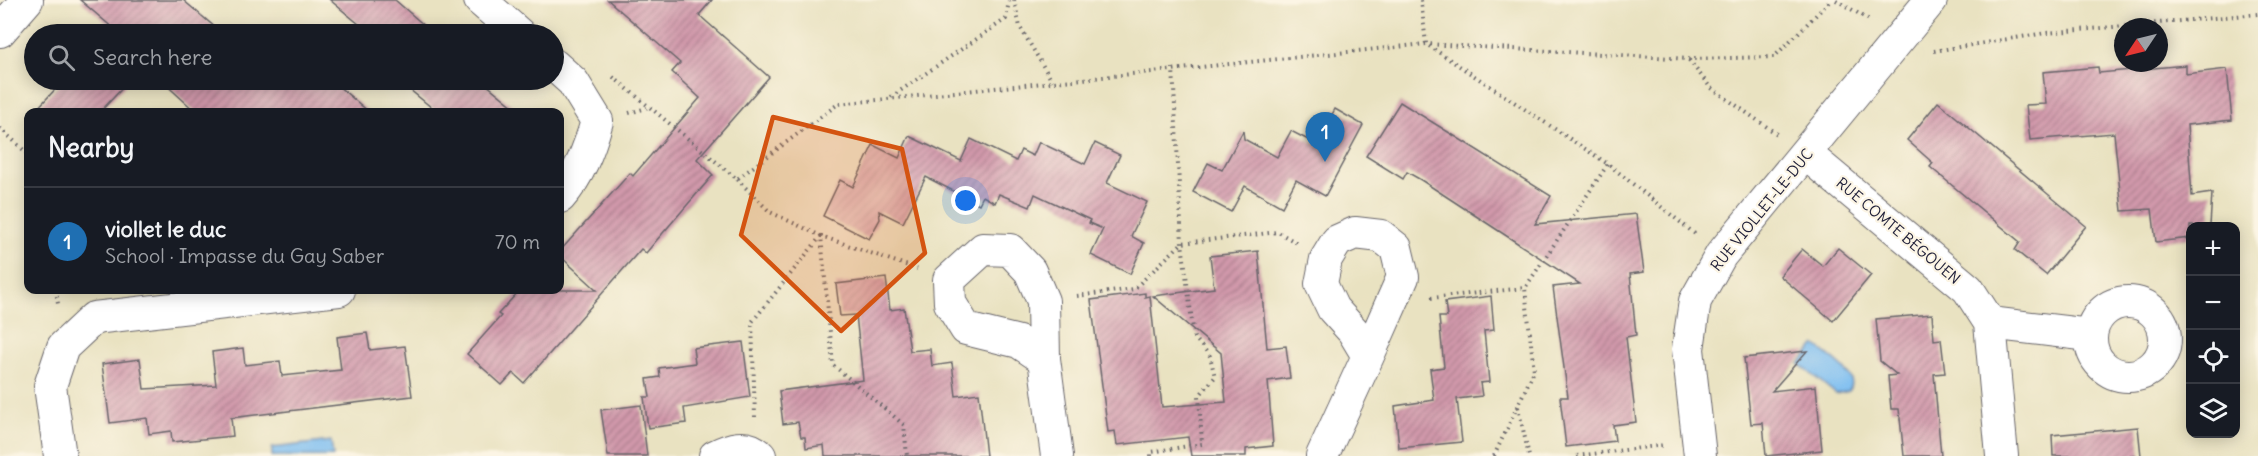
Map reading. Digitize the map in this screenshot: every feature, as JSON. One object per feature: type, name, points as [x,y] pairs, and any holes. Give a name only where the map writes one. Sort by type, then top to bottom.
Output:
[{"type":"street","points":[[0,31],[27,0]]},
{"type":"street","points":[[480,0],[508,24]]},
{"type":"street","name":"RUE VIOLLET-LE-DUC","points":[[1699,448],[1688,349],[1695,301],[1721,255],[1931,0]]},
{"type":"street","points":[[564,74],[573,82],[597,122],[589,151],[564,192]]},
{"type":"street","name":"RUE COMTE BÉGOUEN","points":[[1806,154],[1968,289],[1990,323],[2002,456]]},
{"type":"street","points":[[1322,456],[1368,356],[1403,277],[1396,248],[1381,236],[1355,233],[1337,242],[1326,259],[1321,284],[1333,309],[1353,331],[1368,356]]},
{"type":"street","points":[[1044,359],[1019,342],[966,329],[950,303],[949,280],[983,249],[1010,250],[1030,271],[1043,301],[1044,359],[1057,456]]},
{"type":"street","points":[[60,456],[50,386],[63,347],[94,318],[304,294]]},
{"type":"street","points":[[1990,323],[2090,335]]},
{"type":"street","points":[[715,456],[734,447],[758,454]]},
{"type":"path","points":[[889,98],[1006,19],[1009,0]]},
{"type":"path","points":[[1014,0],[1020,27],[1052,81]]},
{"type":"path","points":[[1421,0],[1426,44]]},
{"type":"path","points":[[737,179],[838,104],[1173,68],[1426,44],[1689,59],[1774,57],[1831,0]]},
{"type":"path","points":[[1836,0],[1880,26]]},
{"type":"path","points":[[1929,51],[2046,33],[2258,14]]},
{"type":"path","points":[[1426,44],[1608,164],[1704,240]]},
{"type":"path","points":[[1689,59],[1710,87],[1806,154]]},
{"type":"path","points":[[1151,456],[1151,452],[1202,444],[1198,396],[1215,377],[1210,356],[1194,337],[1182,243],[1173,68]]},
{"type":"path","points":[[604,69],[737,179],[770,212],[821,236],[949,280]]},
{"type":"path","points":[[0,128],[24,150]]},
{"type":"path","points":[[1494,456],[1534,371],[1525,288],[1608,164]]},
{"type":"path","points":[[1043,301],[1134,289],[1182,243],[1278,232],[1326,259]]},
{"type":"path","points":[[758,454],[752,322],[821,236]]},
{"type":"path","points":[[821,236],[833,365],[904,425],[908,456]]},
{"type":"path","points":[[1392,302],[1525,288]]},
{"type":"path","points":[[1518,406],[1529,456]]},
{"type":"path","points":[[1577,456],[1699,448]]},
{"type":"highlighted area","points":[[773,117],[902,149],[925,253],[841,331],[741,235]]},
{"type":"water","points":[[1815,345],[1847,372],[1852,385],[1849,391],[1836,394],[1799,364]]},
{"type":"water","points":[[331,441],[333,456],[272,456],[272,448]]},
{"type":"building","points":[[80,0],[183,0],[211,24],[108,24]]},
{"type":"building","points":[[330,0],[395,0],[423,24],[359,24]]},
{"type":"building","points":[[608,0],[712,0],[699,15],[769,77],[697,159],[713,175],[646,253],[641,249],[524,383],[513,373],[502,385],[467,354],[501,316],[498,314],[516,294],[564,294],[564,290],[597,290],[564,260],[564,247],[630,173],[633,176],[700,98],[672,72],[680,63]]},
{"type":"building","points":[[2186,65],[2186,74],[2227,69],[2232,120],[2187,125],[2192,196],[2212,193],[2210,222],[2186,222],[2186,238],[2156,242],[2152,209],[2122,211],[2114,133],[2030,140],[2026,105],[2046,104],[2043,72],[2098,67],[2099,73],[2168,72],[2168,67]]},
{"type":"building","points":[[55,90],[121,90],[104,108],[38,108]]},
{"type":"building","points":[[172,90],[343,90],[364,108],[192,108]]},
{"type":"building","points":[[410,90],[493,90],[515,108],[432,108]]},
{"type":"building","points":[[1400,102],[1551,196],[1535,224],[1636,214],[1644,272],[1630,274],[1636,335],[1626,337],[1636,422],[1613,425],[1615,441],[1566,447],[1560,397],[1568,397],[1553,287],[1580,284],[1421,180],[1407,172],[1403,179],[1366,156]]},
{"type":"building","points":[[1938,102],[2086,226],[2046,275],[2015,250],[2020,242],[1930,167],[1933,163],[1907,140]]},
{"type":"building","points":[[1335,109],[1363,125],[1325,196],[1296,180],[1282,207],[1245,186],[1231,212],[1193,192],[1208,163],[1222,170],[1243,131],[1244,139],[1277,157],[1291,131],[1316,144]]},
{"type":"building","points":[[909,136],[961,161],[971,139],[1016,161],[1021,150],[1033,156],[1039,142],[1085,164],[1095,143],[1120,155],[1107,183],[1147,202],[1131,236],[1144,243],[1130,274],[1091,255],[1103,229],[1089,223],[1090,220],[1035,194],[1030,207],[999,194],[995,203],[983,196],[979,204],[926,177],[903,223],[879,211],[880,219],[869,239],[823,216],[840,180],[853,187],[873,145],[899,158]]},
{"type":"building","points":[[1838,248],[1871,275],[1833,321],[1780,276],[1802,249],[1823,266]]},
{"type":"building","points":[[1258,251],[1267,348],[1286,346],[1290,378],[1268,381],[1273,446],[1246,449],[1246,456],[1191,456],[1188,437],[1117,445],[1115,431],[1108,432],[1091,300],[1145,293],[1145,297],[1150,296],[1162,407],[1226,402],[1221,353],[1153,296],[1214,288],[1210,256]]},
{"type":"building","points":[[886,278],[890,310],[904,308],[910,351],[930,349],[932,366],[952,363],[956,396],[979,393],[986,456],[825,456],[824,445],[806,448],[805,437],[801,437],[798,422],[783,424],[779,391],[863,380],[856,315],[840,316],[836,284]]},
{"type":"building","points":[[1491,296],[1494,330],[1484,331],[1489,382],[1480,383],[1482,396],[1457,399],[1462,442],[1399,448],[1395,406],[1434,400],[1430,369],[1444,367],[1439,317],[1447,317],[1445,302]]},
{"type":"building","points":[[1932,314],[1934,340],[1941,339],[1945,373],[1934,374],[1941,456],[1904,456],[1899,409],[1891,409],[1888,376],[1897,375],[1880,361],[1876,319]]},
{"type":"building","points":[[367,333],[370,350],[405,346],[412,396],[231,418],[233,436],[172,442],[171,431],[149,434],[147,418],[110,423],[102,364],[140,359],[144,389],[216,385],[212,352],[243,348],[245,365],[280,361],[282,376],[341,370],[337,337]]},
{"type":"building","points":[[743,342],[750,397],[684,408],[686,423],[648,428],[644,397],[650,397],[647,379],[660,377],[659,368],[695,363],[693,348]]},
{"type":"building","points":[[1807,351],[1772,391],[1816,386],[1822,450],[1766,456],[1763,423],[1751,424],[1744,358]]},
{"type":"building","points":[[641,405],[647,456],[608,456],[601,410]]},
{"type":"building","points":[[2138,427],[2141,456],[2053,456],[2052,435]]},
{"type":"place","name":"viollet le duc","points":[[1325,162]]}]
